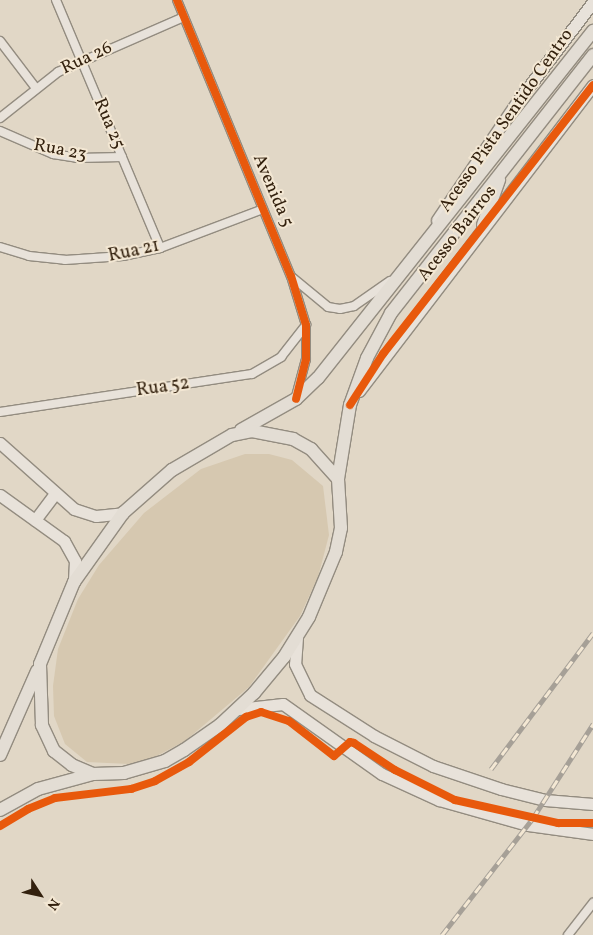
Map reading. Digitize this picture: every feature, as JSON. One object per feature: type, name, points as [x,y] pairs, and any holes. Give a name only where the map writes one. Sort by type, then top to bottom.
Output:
[{"type":"main road","points":[[0,755],[74,582],[123,513],[172,470],[296,399],[323,372],[422,242],[504,144],[593,31]]},
{"type":"main road","points":[[0,810],[38,789],[92,774],[124,773],[165,761],[238,709],[297,637],[336,552],[341,528],[338,479],[350,405],[367,358],[390,313],[593,55]]},
{"type":"main road","points":[[484,225],[501,172]]},
{"type":"main road","points":[[232,435],[252,431],[293,439],[316,454],[338,479]]},
{"type":"main road","points":[[40,664],[40,717],[46,737],[64,760],[92,774]]},
{"type":"street","name":"Rua 25","points":[[56,0],[160,248]]},
{"type":"street","name":"Avenida 5","points":[[177,0],[291,276],[306,325],[306,358],[296,399]]},
{"type":"street","name":"Acesso Pista Sentido Centro","points":[[422,242],[517,102],[593,2]]},
{"type":"street","name":"Rua 26","points":[[0,118],[35,87],[81,60],[184,17]]},
{"type":"street","points":[[0,41],[35,87]]},
{"type":"street","name":"Acesso Bairros","points":[[350,405],[383,354],[593,85]]},
{"type":"street","name":"Rua 23","points":[[0,132],[53,154],[85,158],[122,157]]},
{"type":"street","name":"Rua 21","points":[[0,247],[29,256],[90,261],[160,248],[263,209]]},
{"type":"street","name":"Avenida 5","points":[[291,276],[321,302],[340,308],[354,306],[397,275]]},
{"type":"street","name":"Rua 52","points":[[0,412],[252,374],[282,357],[306,325]]},
{"type":"street","points":[[0,443],[55,493],[86,513],[123,513]]},
{"type":"street","points":[[35,520],[55,493]]},
{"type":"street","points":[[0,495],[72,550],[74,582]]},
{"type":"street","points":[[297,637],[295,664],[310,695],[374,736],[434,766],[501,789],[545,800],[593,804]]},
{"type":"street","points":[[238,709],[283,704],[382,774],[439,800],[528,825],[593,834]]},
{"type":"street","points":[[568,935],[593,903]]},
{"type":"shaded area","points":[[245,454],[269,454],[292,460],[323,486],[329,535],[318,577],[300,616],[249,687],[185,741],[149,760],[129,764],[87,762],[65,744],[54,716],[53,686],[58,649],[78,599],[99,565],[144,513],[201,469]]},
{"type":"railway","points":[[491,769],[593,633]]},
{"type":"railway","points":[[442,935],[533,818],[593,724]]},
{"type":"cycle path","points":[[177,0],[291,276],[306,325],[306,359],[296,399]]},
{"type":"cycle path","points":[[350,405],[383,354],[593,85]]},
{"type":"cycle path","points":[[0,826],[28,809],[55,798],[131,789],[155,781],[189,762],[246,717],[261,712],[289,721],[334,756],[350,742],[354,743],[395,770],[455,800],[558,823],[593,823]]}]
